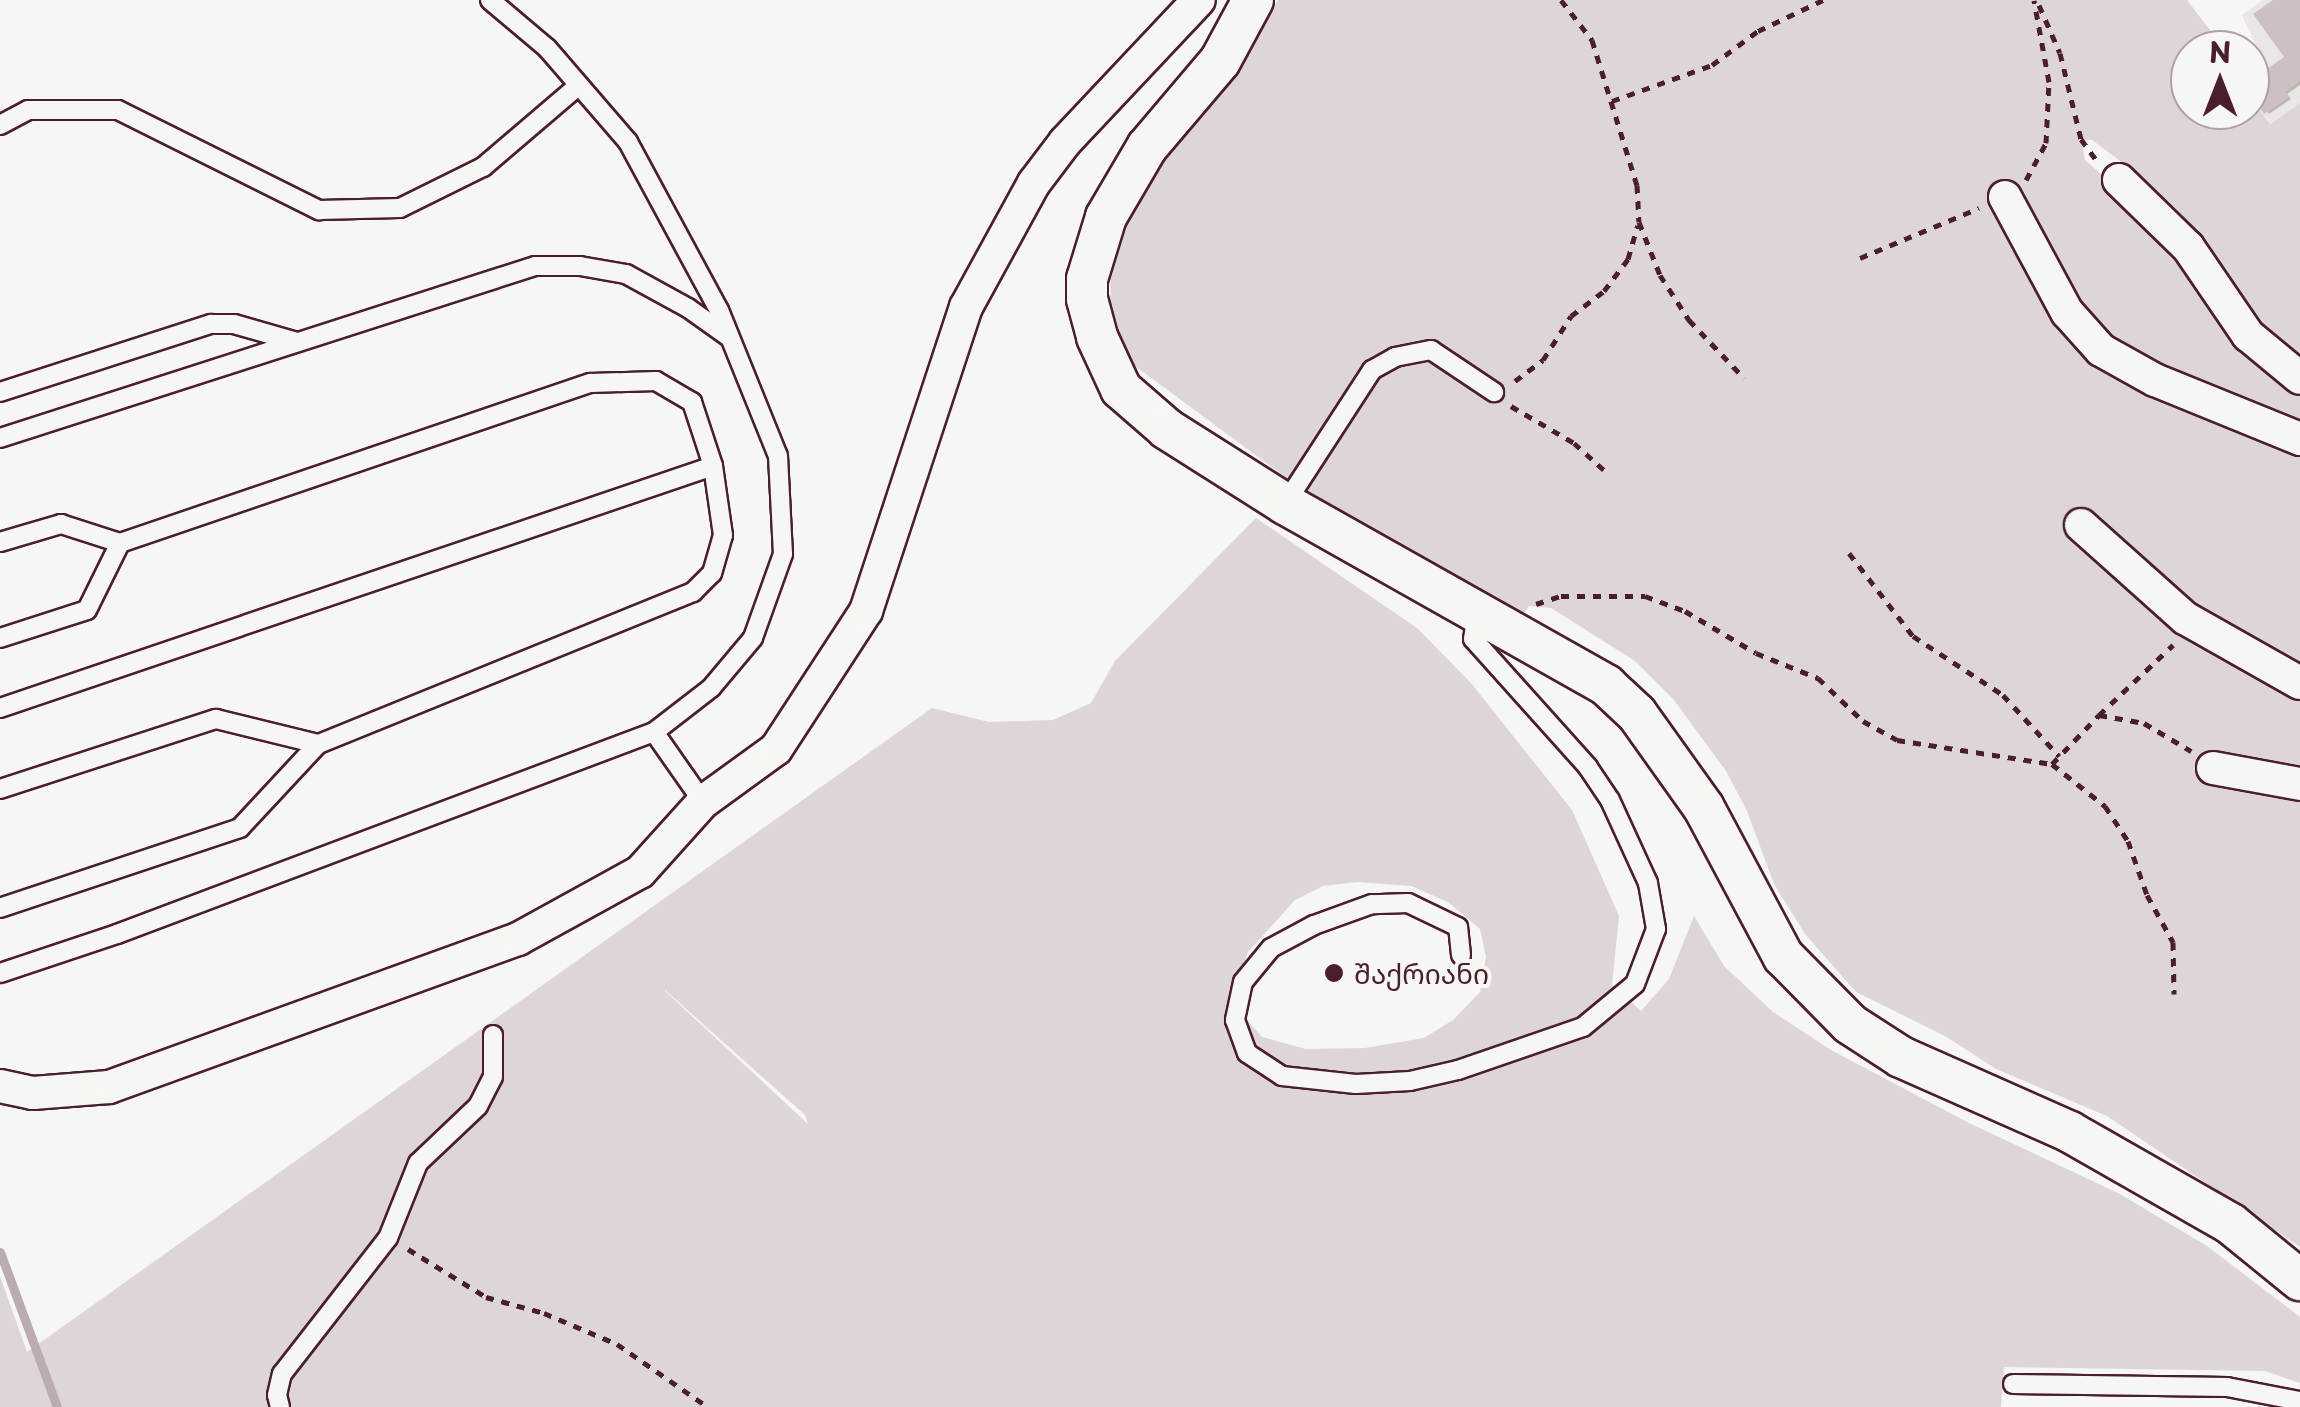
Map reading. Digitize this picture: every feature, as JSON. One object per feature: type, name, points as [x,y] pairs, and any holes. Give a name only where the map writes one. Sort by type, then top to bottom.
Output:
[{"type":"street","points":[[0,1086],[33,1093],[109,1087],[518,938],[640,872],[703,802],[776,750],[866,611],[966,307],[1034,183],[1066,142],[1199,0]]},
{"type":"street","points":[[1252,0],[1220,62],[1147,147],[1106,218],[1087,280],[1087,299],[1097,337],[1122,389],[1167,430],[1285,504],[1606,685],[1637,714],[1704,808],[1783,956],[1850,1024],[1900,1057],[2070,1132],[2231,1224],[2300,1280]]},
{"type":"street","points":[[2120,180],[2188,247],[2248,335],[2300,378]]},
{"type":"street","points":[[2005,197],[2067,312],[2100,350],[2155,380],[2300,439]]},
{"type":"street","points":[[2080,524],[2195,624],[2300,684]]},
{"type":"street","points":[[2214,768],[2300,784]]},
{"type":"lane","points":[[0,973],[118,934],[654,732],[711,688],[753,638],[783,554],[778,456],[731,339],[628,142],[547,48],[490,0]]},
{"type":"lane","points":[[0,125],[28,110],[118,110],[319,210],[400,208],[483,168],[579,85]]},
{"type":"lane","points":[[0,438],[535,266],[580,266],[626,274],[688,308],[731,339]]},
{"type":"lane","points":[[0,392],[211,324],[234,324],[298,342]]},
{"type":"lane","points":[[1285,504],[1372,370],[1395,357],[1431,350],[1494,392]]},
{"type":"lane","points":[[0,542],[61,524],[120,543],[591,383],[656,382],[692,402],[713,466],[723,536],[712,572],[693,592],[318,744],[240,828],[0,908]]},
{"type":"lane","points":[[0,708],[713,466]]},
{"type":"lane","points":[[0,638],[87,610],[120,543]]},
{"type":"lane","points":[[1462,955],[1458,927],[1408,904],[1372,904],[1314,925],[1272,948],[1243,982],[1235,1020],[1247,1052],[1282,1076],[1356,1084],[1410,1081],[1458,1070],[1583,1027],[1636,984],[1656,929],[1648,883],[1610,800],[1588,767],[1472,639],[1493,621]]},
{"type":"lane","points":[[0,789],[216,719],[318,744]]},
{"type":"lane","points":[[654,732],[703,802]]},
{"type":"lane","points":[[280,1407],[282,1374],[388,1238],[418,1164],[478,1106],[493,1077],[493,1035]]},
{"type":"lane","points":[[2013,1384],[2227,1387],[2300,1401]]},
{"type":"path","points":[[1561,0],[1592,40],[1637,185],[1639,222],[1660,275],[1688,320],[1744,378]]},
{"type":"path","points":[[1612,100],[1712,65],[1758,31],[1823,0]]},
{"type":"path","points":[[2035,0],[2060,53],[2081,139],[2120,180]]},
{"type":"path","points":[[1860,258],[2005,197],[2033,174],[2046,143],[2049,82],[2035,0]]},
{"type":"path","points":[[1604,470],[1574,443],[1525,418],[1494,392],[1522,378],[1543,360],[1571,316],[1604,291],[1628,258],[1639,222]]},
{"type":"path","points":[[1849,553],[1913,636],[2003,696],[2059,756]]},
{"type":"path","points":[[1493,621],[1560,596],[1645,596],[1685,611],[1756,653],[1818,678],[1863,721],[1897,740],[2052,764],[2105,806],[2128,841],[2147,895],[2172,942],[2174,994]]},
{"type":"path","points":[[2052,764],[2195,624]]},
{"type":"path","points":[[2099,715],[2144,723],[2214,768]]},
{"type":"path","points":[[388,1238],[486,1297],[544,1313],[617,1344],[708,1407]]},
{"type":"shaded area","points":[[1278,0],[2187,0],[2210,30],[2170,30],[2170,130],[2270,130],[2270,124],[2300,103],[2300,370],[2279,352],[2191,233],[2143,178],[2092,140],[2081,140],[2085,160],[2141,209],[2300,392],[2300,1247],[2107,1116],[1996,1069],[1945,1036],[1856,992],[1805,934],[1774,884],[1747,811],[1726,771],[1674,700],[1635,661],[1551,608],[1529,606],[1521,618],[1311,496],[1127,360],[1111,329],[1110,251],[1149,173],[1226,78]]},
{"type":"shaded area","points":[[2263,0],[2300,0],[2300,103],[2270,123],[2270,30],[2249,30],[2242,15]]},
{"type":"shaded area","points":[[1256,518],[1417,628],[1471,683],[1572,810],[1619,916],[1612,985],[1641,1011],[1669,979],[1694,916],[1724,966],[1773,1012],[1831,1050],[1967,1122],[2120,1194],[2207,1246],[2300,1317],[2300,1383],[2265,1371],[2004,1367],[2001,1407],[0,1407],[0,1276],[27,1352],[932,708],[989,722],[1053,720],[1091,703],[1115,661]],"holes":[[[1357,882],[1411,886],[1448,902],[1480,929],[1486,957],[1480,992],[1453,1020],[1424,1038],[1365,1048],[1306,1049],[1262,1037],[1242,1014],[1234,993],[1248,952],[1295,900],[1323,886]],[[665,991],[805,1115],[808,1124]]]},
{"type":"building","points":[[2273,0],[2300,0],[2300,81],[2285,92],[2289,97],[2270,110],[2270,67],[2284,57],[2270,38],[2270,30],[2265,30],[2253,14]]},
{"type":"waterway","points":[[0,1252],[57,1407]]},
{"type":"place","name":"შაქრიანი","points":[[1334,973]]}]
